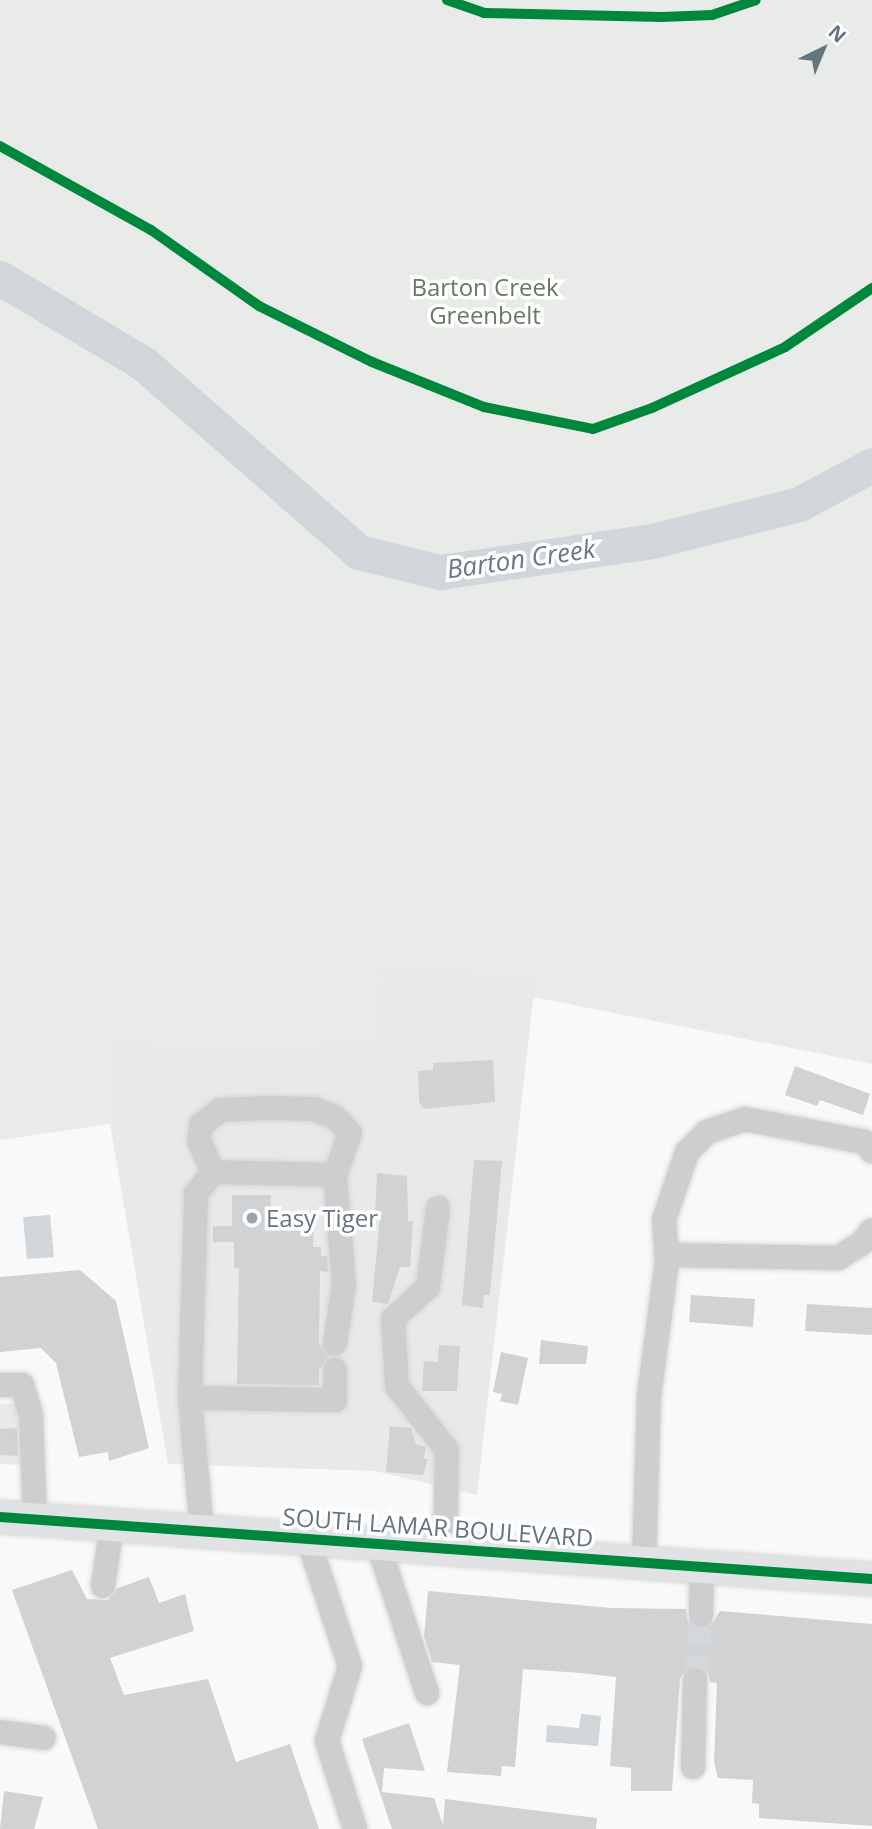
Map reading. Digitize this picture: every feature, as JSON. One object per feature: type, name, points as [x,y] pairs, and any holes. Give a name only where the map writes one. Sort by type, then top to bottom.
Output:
[{"type":"main road","name":"SOUTH LAMAR BOULEVARD","points":[[0,1517],[872,1579]]},
{"type":"lane","points":[[213,1172],[199,1140],[201,1125],[220,1111],[267,1108],[314,1110],[335,1117],[350,1133],[335,1175],[344,1285],[335,1343]]},
{"type":"lane","points":[[644,1563],[649,1395],[666,1255],[664,1220],[687,1152],[707,1132],[745,1119],[864,1142],[872,1151]]},
{"type":"lane","points":[[213,1172],[335,1175]]},
{"type":"lane","points":[[202,1531],[190,1398],[196,1195],[213,1172]]},
{"type":"lane","points":[[438,1208],[428,1287],[393,1319],[397,1385],[447,1450],[445,1548]]},
{"type":"lane","points":[[666,1255],[838,1258],[862,1243],[872,1230]]},
{"type":"lane","points":[[190,1398],[335,1399],[335,1370]]},
{"type":"lane","points":[[0,1385],[22,1385],[31,1415],[35,1519]]},
{"type":"lane","points":[[103,1586],[112,1524]]},
{"type":"lane","points":[[308,1539],[350,1666],[327,1741],[355,1829]]},
{"type":"lane","points":[[379,1544],[427,1693]]},
{"type":"lane","points":[[701,1615],[702,1567]]},
{"type":"lane","points":[[693,1767],[695,1680]]},
{"type":"lane","points":[[0,1732],[44,1738]]},
{"type":"shaded area","points":[[378,967],[536,974],[477,1495],[375,1471],[168,1464],[110,1124],[109,1042],[374,1041]]},
{"type":"shaded area","points":[[50,1215],[54,1257],[27,1259],[23,1217]]},
{"type":"shaded area","points":[[18,1403],[24,1465],[0,1464],[0,1404]]},
{"type":"shaded area","points":[[581,1714],[601,1716],[598,1746],[546,1742],[547,1725],[579,1728]]},
{"type":"green space","name":"Barton Creek Greenbelt","points":[[0,0],[872,0],[872,1064],[533,997],[535,974],[378,968],[374,1041],[110,1042],[110,1124],[0,1140]]},
{"type":"building","points":[[493,1060],[495,1102],[424,1109],[419,1102],[418,1071],[433,1070],[433,1063]]},
{"type":"building","points":[[795,1066],[870,1094],[863,1115],[820,1100],[817,1106],[785,1095]]},
{"type":"building","points":[[474,1160],[502,1161],[490,1295],[484,1295],[483,1308],[462,1305]]},
{"type":"building","points":[[377,1173],[407,1176],[408,1221],[413,1221],[410,1267],[400,1267],[388,1304],[372,1302],[380,1216],[375,1216]]},
{"type":"building","points":[[232,1195],[271,1195],[271,1227],[314,1229],[313,1247],[321,1247],[321,1256],[327,1256],[328,1272],[320,1271],[319,1343],[330,1356],[319,1370],[319,1385],[237,1384],[239,1268],[234,1268],[234,1242],[213,1242],[213,1226],[232,1226]]},
{"type":"building","points":[[80,1270],[116,1301],[149,1448],[109,1461],[108,1452],[79,1457],[56,1363],[41,1348],[0,1352],[0,1277]]},
{"type":"building","points":[[691,1295],[755,1299],[753,1327],[689,1322]]},
{"type":"building","points":[[807,1304],[872,1308],[872,1335],[805,1331]]},
{"type":"building","points":[[541,1340],[588,1346],[586,1364],[539,1364]]},
{"type":"building","points":[[439,1345],[460,1346],[457,1391],[422,1391],[424,1361],[438,1362]]},
{"type":"building","points":[[501,1352],[528,1358],[518,1405],[500,1401],[502,1394],[493,1392]]},
{"type":"building","points":[[390,1426],[411,1428],[416,1444],[426,1447],[424,1459],[428,1459],[423,1475],[386,1472]]},
{"type":"building","points":[[17,1428],[18,1456],[0,1455],[0,1429]]},
{"type":"building","points":[[72,1570],[87,1599],[108,1600],[118,1588],[149,1577],[159,1603],[185,1594],[194,1631],[110,1658],[124,1695],[208,1679],[236,1762],[290,1744],[319,1829],[98,1829],[12,1590]]},
{"type":"building","points":[[428,1591],[611,1608],[686,1609],[688,1623],[700,1630],[709,1628],[720,1611],[872,1624],[872,1826],[759,1818],[759,1804],[752,1803],[753,1780],[718,1778],[714,1762],[717,1683],[710,1682],[708,1672],[696,1665],[687,1667],[680,1679],[672,1791],[631,1791],[631,1768],[610,1766],[616,1677],[581,1673],[523,1669],[515,1767],[502,1766],[501,1776],[447,1772],[460,1665],[432,1662],[424,1636]]},
{"type":"building","points":[[409,1723],[425,1771],[384,1768],[382,1792],[434,1798],[443,1825],[445,1799],[597,1818],[596,1829],[392,1829],[362,1739]]},
{"type":"building","points":[[4,1791],[43,1797],[34,1829],[0,1829]]},
{"type":"waterway","name":"Barton Creek","points":[[0,278],[144,364],[359,552],[440,572],[652,541],[799,504],[872,465]]},
{"type":"tunnel","points":[[695,1680],[701,1615]]},
{"type":"cycle path","points":[[447,0],[484,13],[662,17],[712,15],[756,0]]},
{"type":"cycle path","points":[[0,146],[151,230],[259,306],[372,362],[484,407],[593,429],[652,408],[785,347],[872,288]]},
{"type":"cycle path","points":[[0,1517],[872,1579]]},
{"type":"place","name":"Easy Tiger","points":[[252,1218]]}]
